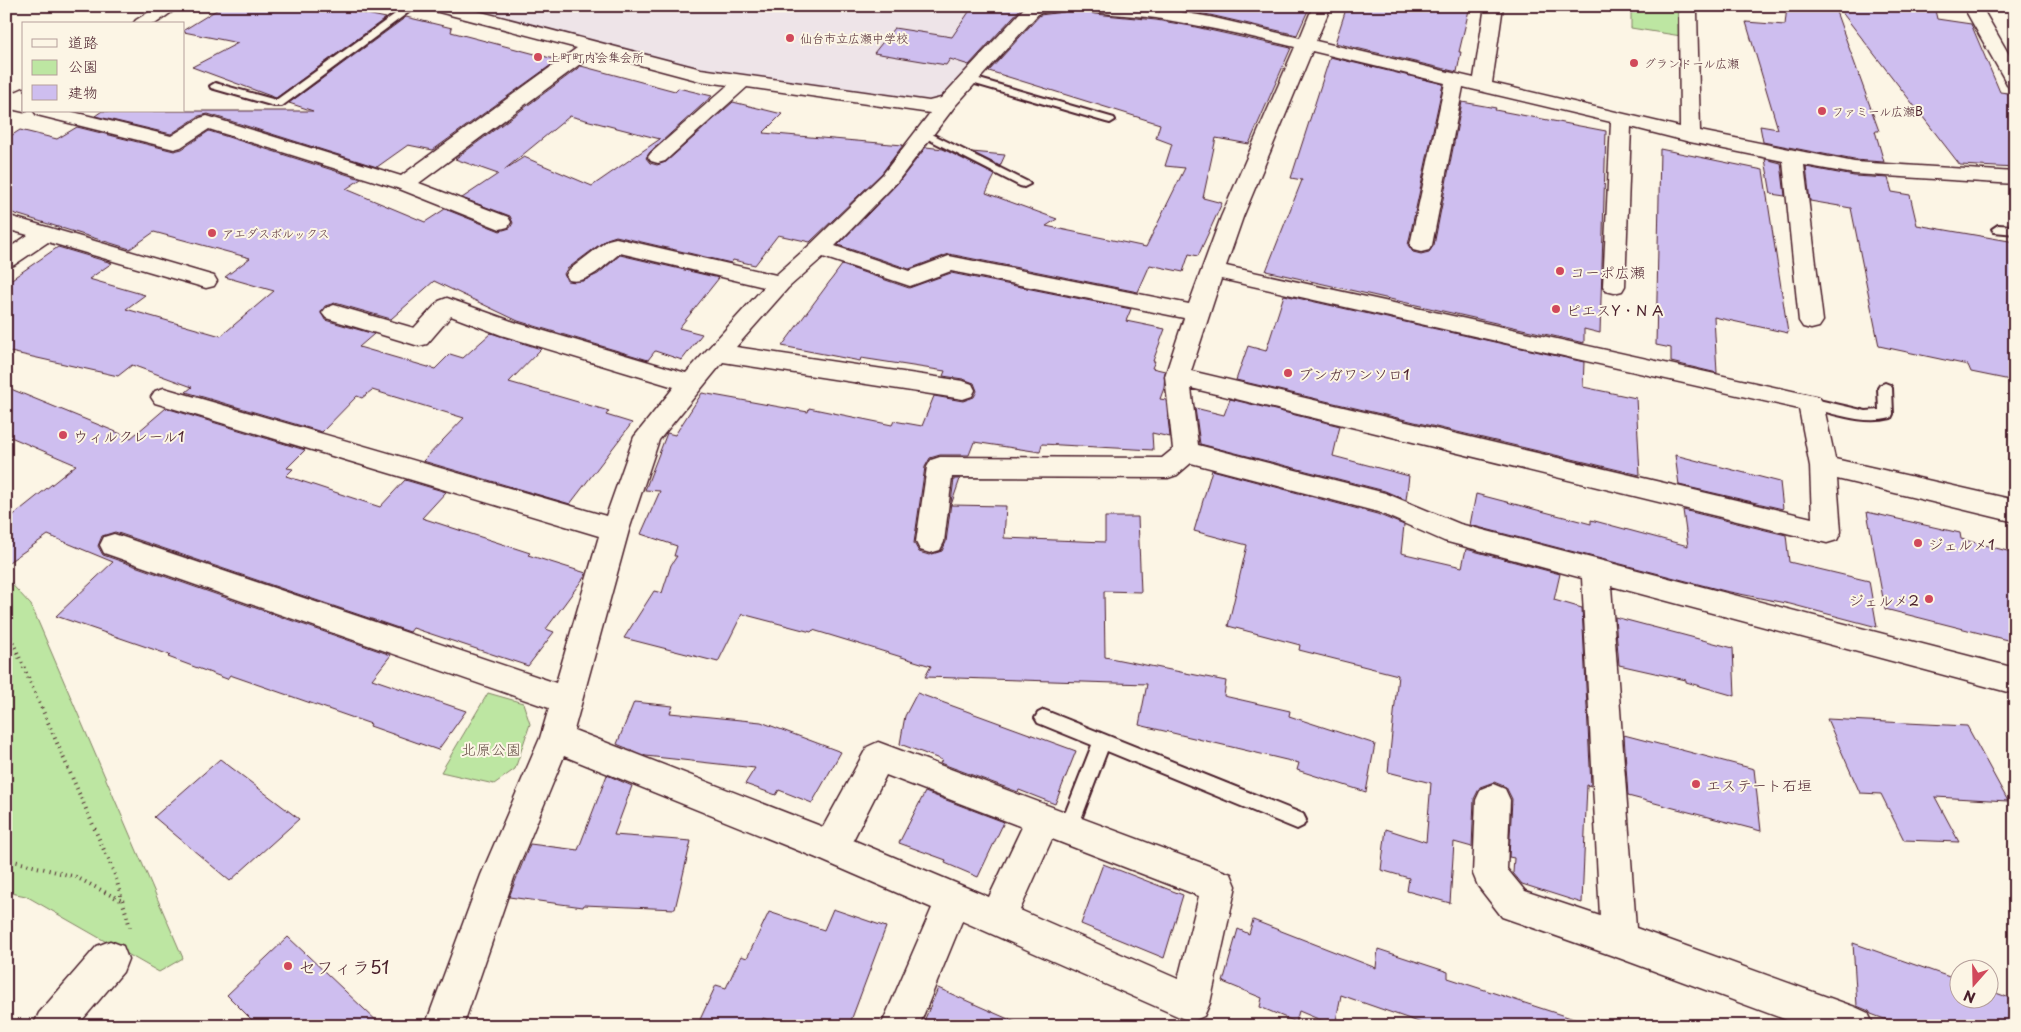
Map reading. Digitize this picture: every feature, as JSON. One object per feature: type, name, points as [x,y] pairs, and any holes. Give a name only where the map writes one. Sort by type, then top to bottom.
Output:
[{"type":"street","points":[[145,22],[172,6]]},
{"type":"street","points":[[437,6],[660,66],[742,82],[906,105],[929,106],[948,102]]},
{"type":"street","points":[[444,1026],[498,874],[556,738],[615,530],[647,437],[691,383],[780,283],[820,248],[890,178],[948,102],[1034,7],[1058,6]]},
{"type":"street","points":[[1093,6],[1130,9],[1210,22],[1306,43],[1690,136],[1793,157],[1854,168],[2015,178]]},
{"type":"street","points":[[1186,452],[1177,376],[1197,313],[1232,217],[1322,6]]},
{"type":"street","points":[[1482,86],[1494,6]]},
{"type":"street","points":[[1972,6],[2015,82]]},
{"type":"street","points":[[1688,13],[1690,136]]},
{"type":"street","points":[[404,184],[591,47]]},
{"type":"street","points":[[1421,245],[1455,80]]},
{"type":"street","points":[[658,157],[742,82]]},
{"type":"street","points":[[48,112],[174,143],[207,122],[404,184],[500,222]]},
{"type":"street","points":[[1614,286],[1621,120]]},
{"type":"street","points":[[1793,157],[1812,321]]},
{"type":"street","points":[[6,222],[206,281]]},
{"type":"street","points":[[6,260],[46,233]]},
{"type":"street","points":[[577,274],[613,237],[780,283]]},
{"type":"street","points":[[820,248],[910,279],[949,263],[1197,313]]},
{"type":"street","points":[[1177,376],[1827,532],[1823,466],[1810,403],[1213,270]]},
{"type":"street","points":[[334,313],[419,338],[447,306],[509,329],[691,383]]},
{"type":"street","points":[[718,354],[963,390]]},
{"type":"street","points":[[164,397],[615,530]]},
{"type":"street","points":[[930,542],[940,467],[1168,468],[1186,452]]},
{"type":"street","points":[[1186,452],[1385,503],[1454,532],[2015,681]]},
{"type":"street","points":[[1823,466],[2015,511]]},
{"type":"street","points":[[114,545],[568,701]]},
{"type":"street","points":[[1596,570],[1619,940]]},
{"type":"street","points":[[556,738],[831,847],[1190,1002],[1220,886],[878,757],[831,847]]},
{"type":"street","points":[[1493,800],[1490,874],[1514,904],[1855,1026]]},
{"type":"street","points":[[998,918],[1055,825]]},
{"type":"street","points":[[900,1026],[953,900]]},
{"type":"street","points":[[52,1026],[110,959]]},
{"type":"lane","points":[[215,86],[278,104],[412,6]]},
{"type":"lane","points":[[969,80],[1110,120]]},
{"type":"lane","points":[[924,133],[1024,184]]},
{"type":"lane","points":[[1998,229],[2015,230]]},
{"type":"lane","points":[[1810,403],[1866,416],[1886,414],[1885,388]]},
{"type":"lane","points":[[1044,718],[1297,820]]},
{"type":"lane","points":[[1055,825],[1102,741]]},
{"type":"path","points":[[6,627],[115,875],[132,935],[110,959]]},
{"type":"path","points":[[6,859],[76,877],[122,901]]},
{"type":"shaded area","name":"仙台市立広瀬中学校","points":[[466,6],[1026,6],[951,93],[939,99],[912,100],[695,69]]},
{"type":"green space","points":[[1631,6],[1664,6],[1680,9],[1681,36],[1631,28]]},
{"type":"green space","points":[[6,578],[31,605],[183,958],[159,972],[26,896],[6,892]]},
{"type":"green space","name":"北原公園","points":[[488,693],[523,703],[530,724],[515,769],[494,784],[441,772]]},
{"type":"building","points":[[223,6],[328,6],[386,18],[276,98],[192,67],[238,43],[185,32],[185,29]]},
{"type":"building","points":[[973,6],[1023,6],[969,65],[950,59],[946,65],[874,53],[894,28],[952,37]]},
{"type":"building","points":[[1068,6],[1083,6],[1087,12],[1095,14],[1156,20],[1191,26],[1291,48],[1249,144],[1216,138],[1203,198],[1222,203],[1198,256],[1189,254],[1183,272],[1150,265],[1138,292],[949,254],[909,269],[838,245],[898,183],[926,147],[943,149],[995,175],[986,193],[1057,219],[1046,226],[1146,247],[1185,168],[1165,166],[1172,144],[1156,138],[1160,124],[989,71],[1040,15],[1064,12]]},
{"type":"building","points":[[1158,6],[1310,6],[1297,35],[1210,15]]},
{"type":"building","points":[[1347,6],[1470,6],[1459,52],[1461,52],[1457,72],[1335,43]]},
{"type":"building","points":[[1787,6],[1834,6],[1879,131],[1875,131],[1884,162],[1854,160],[1763,142],[1760,126],[1778,129],[1746,22],[1785,25]]},
{"type":"building","points":[[1837,6],[1934,6],[1937,19],[1971,24],[2000,92],[2015,94],[2015,168],[1960,165]]},
{"type":"building","points":[[406,17],[452,28],[451,32],[558,60],[433,150],[408,145],[377,167],[208,114],[199,116],[171,134],[95,116],[101,112],[313,111],[289,103]]},
{"type":"building","points":[[1330,57],[1443,84],[1408,245],[1413,252],[1421,254],[1429,252],[1434,245],[1462,102],[1606,131],[1600,333],[1584,329],[1584,343],[1266,271],[1302,180],[1291,178]]},
{"type":"building","points":[[581,66],[675,91],[678,88],[712,96],[650,152],[646,158],[650,163],[657,165],[666,162],[733,102],[782,114],[763,133],[903,145],[882,173],[810,242],[778,235],[755,265],[733,260],[731,263],[616,236],[607,239],[567,269],[564,274],[567,281],[583,281],[598,274],[620,255],[719,278],[679,328],[702,334],[682,360],[655,351],[648,360],[518,321],[434,281],[391,319],[335,303],[325,306],[321,312],[325,320],[374,334],[359,347],[435,369],[450,354],[463,358],[491,333],[541,349],[509,382],[609,411],[606,415],[632,423],[570,504],[423,461],[464,418],[372,390],[362,398],[357,396],[322,432],[186,392],[192,387],[132,365],[118,376],[6,351],[6,283],[58,247],[112,263],[89,279],[145,295],[126,309],[221,336],[274,291],[225,277],[250,258],[154,232],[130,249],[6,211],[6,139],[20,130],[57,139],[77,127],[174,151],[182,149],[209,131],[361,179],[346,189],[425,222],[445,209],[500,231],[510,228],[513,223],[510,216],[462,198],[498,174],[455,159]],"holes":[[[570,116],[660,139],[592,186],[524,157],[504,170]]]},
{"type":"building","points":[[1660,149],[1763,170],[1788,333],[1714,317],[1717,373],[1671,362],[1671,348],[1656,345]]},
{"type":"building","points":[[972,152],[1005,155],[1000,166]]},
{"type":"building","points":[[1765,159],[1781,163],[1785,196],[1771,194]]},
{"type":"building","points":[[1806,167],[1854,176],[1888,178],[1892,192],[1910,195],[1917,225],[2015,242],[2015,381],[1971,372],[1968,365],[1879,346],[1851,208],[1810,201]]},
{"type":"building","points":[[842,265],[909,288],[951,273],[1131,309],[1126,321],[1165,329],[1152,368],[1165,371],[1164,388],[1160,399],[1166,400],[1170,437],[1152,433],[1153,450],[1042,444],[1040,452],[974,442],[969,455],[940,455],[930,458],[925,467],[914,543],[919,552],[929,555],[942,551],[946,542],[954,479],[960,479],[951,505],[1006,506],[1004,538],[1105,542],[1105,517],[1138,517],[1141,592],[1104,591],[1105,657],[1226,681],[1224,696],[1290,711],[1289,716],[1375,744],[1366,792],[1297,770],[1299,763],[1139,725],[1147,684],[925,677],[931,666],[813,630],[811,632],[742,614],[718,662],[624,638],[654,591],[662,593],[671,565],[677,556],[674,556],[677,546],[641,534],[660,491],[645,490],[667,433],[675,435],[702,393],[808,412],[809,408],[892,425],[894,421],[922,426],[934,396],[963,401],[974,397],[977,391],[974,383],[943,376],[945,371],[861,358],[860,361],[782,346]]},
{"type":"building","points":[[1284,295],[1584,362],[1583,387],[1636,398],[1640,475],[1236,380],[1248,346],[1266,351]]},
{"type":"building","points":[[6,387],[131,438],[166,408],[305,450],[287,468],[293,469],[286,476],[380,507],[405,480],[446,492],[422,518],[586,573],[546,629],[554,632],[528,666],[413,628],[410,632],[115,532],[102,536],[98,546],[103,555],[391,655],[372,679],[466,711],[438,750],[370,726],[371,724],[230,675],[227,679],[168,657],[170,655],[56,616],[113,562],[48,535],[6,564],[6,521],[76,465],[6,435]]},
{"type":"building","points":[[1230,399],[1340,426],[1333,456],[1409,476],[1406,500],[1385,491],[1200,444],[1195,408],[1224,415]]},
{"type":"building","points":[[1675,455],[1780,482],[1783,509],[1679,485]]},
{"type":"building","points":[[1212,470],[1377,514],[1404,525],[1401,553],[1462,567],[1466,549],[1560,574],[1554,600],[1582,608],[1591,786],[1587,785],[1582,903],[1522,884],[1513,873],[1514,858],[1509,857],[1512,799],[1506,787],[1494,782],[1480,787],[1474,799],[1472,847],[1454,842],[1450,903],[1407,891],[1409,878],[1381,870],[1386,829],[1426,842],[1431,783],[1388,772],[1398,675],[1299,650],[1300,645],[1228,626],[1247,545],[1194,531]]},
{"type":"building","points":[[1476,494],[1591,524],[1591,520],[1688,546],[1683,510],[1786,535],[1789,562],[1869,581],[1877,627],[1790,604],[1725,591],[1470,525]]},
{"type":"building","points":[[1867,512],[1960,533],[1961,539],[2015,553],[2015,642],[1885,609]]},
{"type":"building","points":[[1615,617],[1733,648],[1735,696],[1686,682],[1686,680],[1619,665]]},
{"type":"building","points":[[917,693],[1076,751],[1055,804],[940,763],[942,760],[900,744],[905,716]]},
{"type":"building","points":[[634,702],[673,706],[670,713],[761,722],[841,752],[812,803],[779,790],[776,795],[745,784],[755,768],[646,756],[617,744]]},
{"type":"building","points":[[1827,719],[1967,726],[2008,801],[1935,797],[1959,842],[1904,840],[1881,794],[1860,793]]},
{"type":"building","name":"エステート石垣","points":[[1624,735],[1754,769],[1761,831],[1628,796]]},
{"type":"building","points":[[220,759],[299,819],[230,881],[154,817]]},
{"type":"building","points":[[607,775],[632,786],[614,835],[691,841],[675,909],[584,905],[583,907],[509,897],[530,844],[578,850]]},
{"type":"building","points":[[925,792],[1004,822],[978,877],[945,863],[946,860],[899,843]]},
{"type":"building","points":[[1103,864],[1183,895],[1164,958],[1081,924]]},
{"type":"building","points":[[833,909],[886,927],[849,1026],[784,1026],[763,1018],[760,1026],[697,1026],[716,985],[726,988],[741,956],[747,958],[769,912],[824,930]]},
{"type":"building","points":[[1253,920],[1376,968],[1378,949],[1448,972],[1448,978],[1577,1020],[1576,1026],[1430,1026],[1341,995],[1335,1026],[1299,1011],[1296,1022],[1260,1007],[1262,998],[1223,982],[1238,929],[1249,934]]},
{"type":"building","name":"セフィラ51","points":[[288,937],[382,1026],[258,1026],[227,995]]},
{"type":"building","points":[[1853,943],[1948,976],[1948,1010],[1998,1010],[1998,994],[2015,1000],[2015,1026],[1903,1026],[1871,1014],[1869,1011],[1857,1006]]},
{"type":"building","points":[[938,988],[1024,1026],[922,1026]]},
{"type":"place","name":"仙台市立広瀬中学校","points":[[790,38]]},
{"type":"place","name":"上町町内会集会所","points":[[538,57]]},
{"type":"place","name":"グランドール広瀬","points":[[1634,63]]},
{"type":"place","name":"ファミール広瀬B","points":[[1822,111]]},
{"type":"place","name":"アエダスボルックス","points":[[212,233]]},
{"type":"place","name":"コーポ広瀬","points":[[1560,271]]},
{"type":"place","name":"ピエスY・N A","points":[[1556,309]]},
{"type":"place","name":"ブンガワンソロ1","points":[[1288,373]]},
{"type":"place","name":"ウィルクレール1","points":[[63,435]]},
{"type":"place","name":"ジェルメ1","points":[[1918,543]]},
{"type":"place","name":"ジェルメ2","points":[[1929,599]]},
{"type":"place","name":"エステート石垣","points":[[1696,784]]},
{"type":"place","name":"セフィラ51","points":[[288,966]]}]
